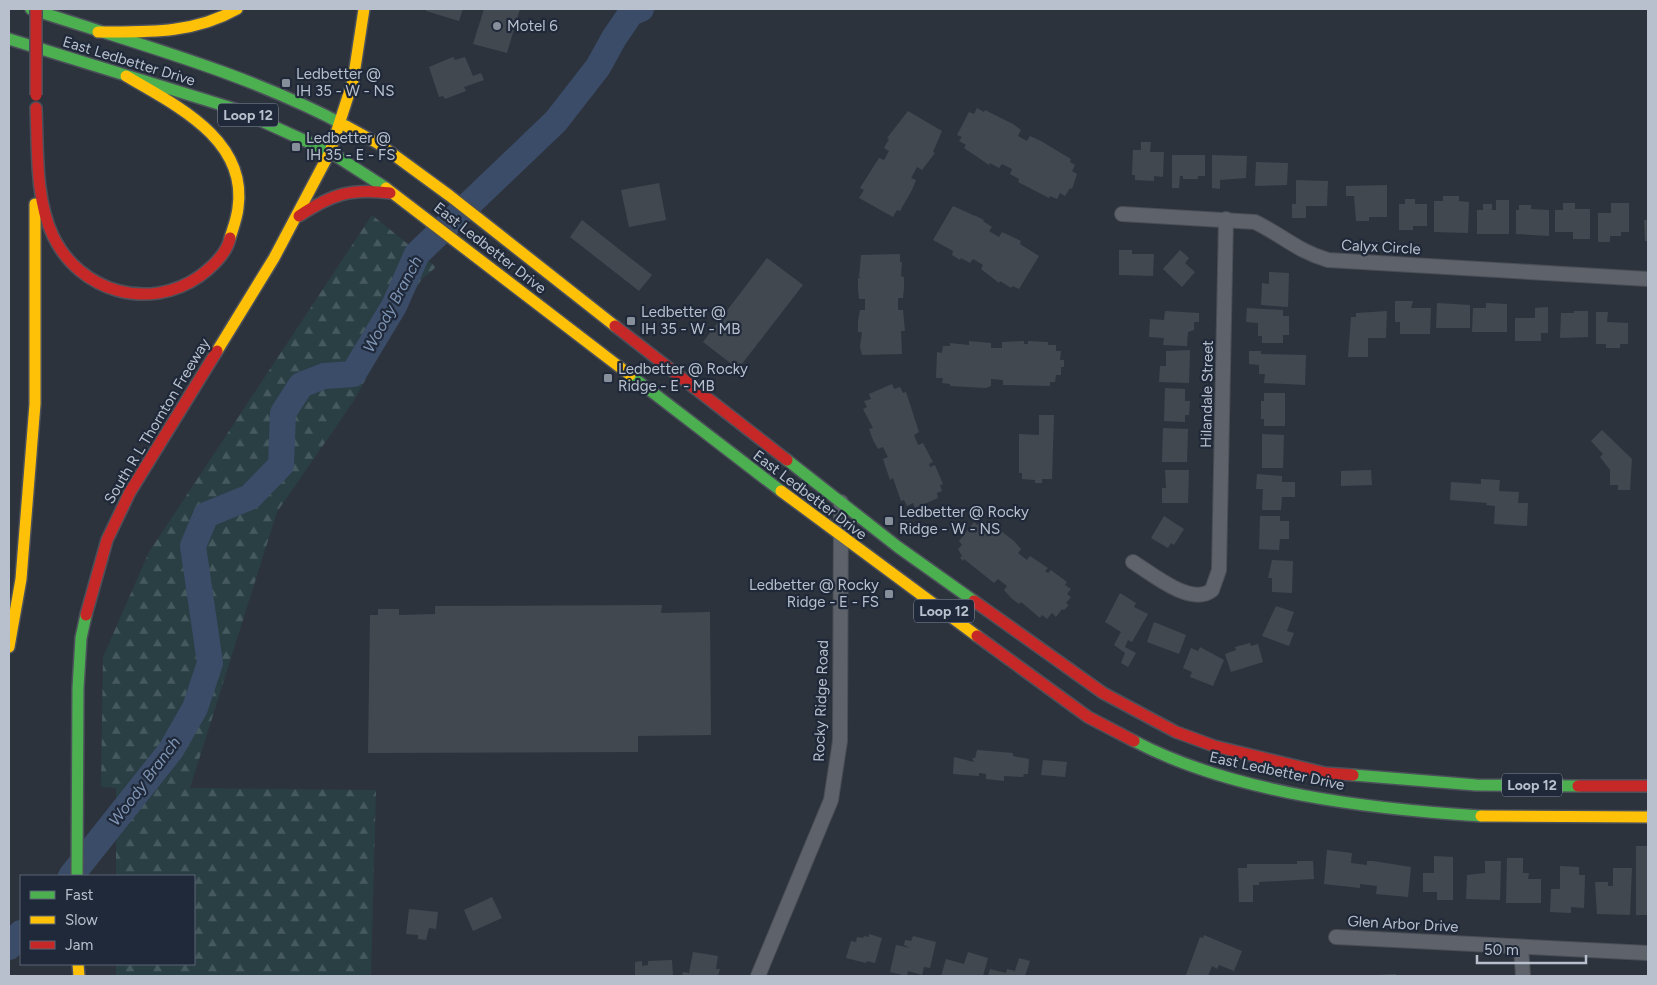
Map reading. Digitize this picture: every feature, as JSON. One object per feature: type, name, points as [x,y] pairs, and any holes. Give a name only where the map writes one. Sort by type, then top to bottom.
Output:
[{"type":"main road","name":"East Ledbetter Drive","points":[[31,9],[246,80],[340,122],[379,144],[450,196],[930,570],[1159,754],[1229,779],[1323,798],[1476,785],[1648,786]]},
{"type":"main road","points":[[9,648],[21,579],[35,404],[36,9]]},
{"type":"main road","points":[[98,32],[185,29],[207,25],[236,9]]},
{"type":"main road","name":"South R L Thornton Freeway","points":[[77,875],[81,638],[92,588],[107,540],[130,492],[297,217],[330,152],[353,81],[364,9]]},
{"type":"main road","name":"East Ledbetter Drive","points":[[9,39],[235,109],[330,152],[394,193],[840,537],[1008,657],[1096,705],[1214,746],[1324,773],[1376,792],[1479,816],[1648,817]]},
{"type":"main road","points":[[36,108],[44,205],[52,234],[68,262],[82,276],[102,288],[121,294],[142,297],[163,294],[185,286],[204,275],[219,258],[230,240],[237,220],[237,178],[229,158],[219,141],[206,128],[126,76]]},
{"type":"main road","points":[[297,217],[322,200],[341,193],[360,189],[394,193]]},
{"type":"main road","points":[[505,279],[524,254]]},
{"type":"main road","points":[[645,388],[663,363]]},
{"type":"street","name":"Calyx Circle","points":[[1122,214],[1255,222],[1274,231],[1308,255],[1328,260],[1648,279]]},
{"type":"street","name":"Hilandale Street","points":[[1133,562],[1179,591],[1201,595],[1212,590],[1219,570],[1226,219]]},
{"type":"street","name":"Rocky Ridge Road","points":[[760,976],[831,800],[840,741],[841,502]]},
{"type":"street","name":"Glen Arbor Drive","points":[[1336,937],[1648,953]]},
{"type":"street","points":[[1521,947],[1522,976]]},
{"type":"green space","points":[[372,215],[436,267],[421,280],[353,402],[277,512],[190,788],[376,790],[371,976],[116,976],[116,965],[195,965],[195,875],[116,875],[116,788],[101,787],[103,657],[149,552]]},
{"type":"building","points":[[426,9],[463,9],[459,21],[426,11]]},
{"type":"building","name":"Motel 6","points":[[484,9],[520,9],[507,53],[473,44]]},
{"type":"building","points":[[453,57],[455,60],[465,57],[473,76],[481,73],[484,80],[464,87],[466,91],[445,99],[443,96],[439,97],[429,67]]},
{"type":"building","points":[[977,108],[1013,124],[1021,130],[1018,136],[1027,141],[1030,136],[1071,159],[1070,162],[1075,165],[1072,171],[1077,174],[1072,189],[1070,188],[1065,196],[1060,193],[1057,199],[1050,196],[1049,198],[1018,182],[1019,179],[1010,174],[1012,169],[1002,164],[999,168],[990,163],[989,165],[964,148],[966,145],[959,141],[962,137],[957,135],[969,112],[974,114]]},
{"type":"building","points":[[908,111],[942,131],[933,152],[935,153],[922,170],[917,167],[911,178],[916,180],[912,190],[900,211],[897,210],[893,217],[859,198],[864,190],[860,188],[879,158],[884,160],[889,151],[884,148],[889,139],[887,138]]},
{"type":"building","points":[[1141,142],[1151,142],[1150,152],[1164,152],[1163,177],[1154,176],[1154,181],[1135,180],[1135,175],[1132,175],[1133,150],[1141,150]]},
{"type":"building","points":[[1172,155],[1205,155],[1205,176],[1198,176],[1198,179],[1183,179],[1183,176],[1180,176],[1179,188],[1172,188]]},
{"type":"building","points":[[1212,155],[1247,156],[1246,178],[1220,180],[1220,189],[1212,188]]},
{"type":"building","points":[[1256,162],[1288,163],[1287,185],[1255,186]]},
{"type":"building","points":[[1296,180],[1328,181],[1327,206],[1306,206],[1306,218],[1292,218],[1292,204],[1296,204]]},
{"type":"building","points":[[659,183],[666,220],[629,227],[621,190]]},
{"type":"building","points":[[1387,185],[1387,217],[1369,217],[1369,221],[1356,221],[1354,196],[1346,196],[1346,186]]},
{"type":"building","points":[[1443,196],[1459,196],[1459,201],[1469,202],[1468,233],[1434,232],[1434,201],[1443,201]]},
{"type":"building","points":[[1405,199],[1415,199],[1415,204],[1427,204],[1427,226],[1413,226],[1413,230],[1399,230],[1399,204],[1405,204]]},
{"type":"building","points":[[1496,200],[1509,200],[1509,234],[1477,234],[1477,210],[1483,210],[1483,204],[1492,204],[1492,210],[1496,210]]},
{"type":"building","points":[[1563,203],[1575,203],[1575,209],[1590,209],[1590,239],[1573,239],[1573,232],[1555,232],[1555,210],[1563,210]]},
{"type":"building","points":[[1611,203],[1629,203],[1629,232],[1621,232],[1621,236],[1610,236],[1610,242],[1598,242],[1598,213],[1611,213]]},
{"type":"building","points":[[1519,205],[1531,205],[1531,209],[1549,210],[1549,236],[1516,234],[1516,210],[1519,210]]},
{"type":"building","points":[[953,206],[973,215],[973,217],[974,215],[984,220],[992,227],[989,231],[999,237],[1002,232],[1021,241],[1020,244],[1039,256],[1019,289],[1013,286],[1011,288],[1000,281],[999,283],[981,269],[983,265],[973,259],[970,263],[961,258],[960,260],[952,255],[953,251],[933,240]]},
{"type":"building","points":[[582,220],[652,275],[639,291],[570,237]]},
{"type":"building","points":[[1644,220],[1648,220],[1648,241],[1645,241]]},
{"type":"building","points":[[1119,250],[1132,250],[1132,254],[1154,254],[1153,276],[1119,275]]},
{"type":"building","points":[[1180,250],[1189,258],[1185,263],[1195,272],[1182,287],[1163,269]]},
{"type":"building","points":[[900,254],[900,262],[902,262],[901,276],[904,277],[903,298],[898,298],[898,310],[903,310],[905,331],[901,331],[902,354],[862,355],[860,347],[862,332],[858,332],[860,310],[865,310],[865,299],[859,299],[858,289],[858,278],[861,278],[859,277],[861,255]]},
{"type":"building","points":[[767,258],[803,285],[738,369],[703,342]]},
{"type":"building","points":[[1269,272],[1289,273],[1288,307],[1261,305],[1262,283],[1269,284]]},
{"type":"building","points":[[1395,301],[1413,301],[1411,308],[1431,308],[1430,334],[1400,334],[1400,322],[1395,322]]},
{"type":"building","points":[[1437,303],[1470,305],[1470,328],[1436,328]]},
{"type":"building","points":[[1486,303],[1507,304],[1507,332],[1472,332],[1473,308],[1486,308]]},
{"type":"building","points":[[1548,307],[1548,333],[1541,333],[1541,341],[1515,341],[1515,318],[1535,318],[1535,308]]},
{"type":"building","points":[[1247,308],[1283,310],[1283,316],[1289,316],[1289,335],[1283,335],[1283,343],[1262,343],[1262,336],[1258,336],[1258,323],[1246,322]]},
{"type":"building","points":[[1165,311],[1199,313],[1199,322],[1194,322],[1194,330],[1188,332],[1187,346],[1163,345],[1164,338],[1149,337],[1150,319],[1164,320]]},
{"type":"building","points":[[1387,311],[1386,338],[1368,338],[1368,357],[1348,357],[1351,317],[1356,317],[1356,313]]},
{"type":"building","points":[[1574,311],[1588,311],[1588,337],[1560,338],[1561,313],[1574,313]]},
{"type":"building","points":[[1596,312],[1608,312],[1607,322],[1628,323],[1628,344],[1620,344],[1620,348],[1606,348],[1606,344],[1596,344]]},
{"type":"building","points":[[969,341],[991,343],[991,348],[1002,348],[1002,342],[1024,341],[1024,344],[1028,344],[1028,341],[1048,342],[1048,345],[1056,345],[1056,351],[1061,351],[1060,360],[1064,360],[1064,367],[1061,367],[1061,375],[1056,375],[1055,382],[1050,382],[1050,386],[1003,385],[1003,380],[991,379],[991,386],[986,388],[950,386],[950,384],[942,383],[943,378],[936,378],[937,352],[942,353],[943,346],[950,346],[950,343],[969,345]]},
{"type":"building","points":[[1190,350],[1189,383],[1159,382],[1160,366],[1166,366],[1166,351]]},
{"type":"building","points":[[1249,351],[1261,351],[1261,354],[1306,355],[1305,385],[1264,383],[1265,374],[1259,374],[1259,365],[1249,364]]},
{"type":"building","points":[[892,384],[894,389],[900,387],[903,393],[906,392],[919,432],[914,435],[918,445],[923,443],[933,462],[929,464],[930,467],[935,465],[943,484],[940,485],[942,491],[937,493],[938,498],[915,508],[913,503],[907,506],[904,500],[901,501],[893,478],[890,480],[883,459],[888,457],[883,447],[878,449],[873,440],[869,429],[873,428],[863,409],[867,407],[864,401],[871,399],[869,394]]},
{"type":"building","points":[[1165,388],[1185,389],[1185,401],[1190,401],[1189,415],[1185,415],[1185,422],[1164,421]]},
{"type":"building","points":[[1264,393],[1285,393],[1285,426],[1264,426],[1264,419],[1261,419],[1261,401],[1264,401]]},
{"type":"building","points":[[1039,415],[1054,415],[1052,479],[1042,479],[1042,483],[1035,483],[1035,480],[1022,479],[1022,473],[1019,473],[1019,434],[1039,435]]},
{"type":"building","points":[[1163,428],[1188,429],[1187,462],[1162,462]]},
{"type":"building","points":[[1602,430],[1632,459],[1630,490],[1618,490],[1618,485],[1610,485],[1610,470],[1600,457],[1603,454],[1591,441]]},
{"type":"building","points":[[1262,434],[1284,435],[1283,468],[1262,468]]},
{"type":"building","points":[[1165,470],[1189,470],[1188,503],[1162,503],[1162,488],[1166,488]]},
{"type":"building","points":[[1371,470],[1372,485],[1341,486],[1341,471]]},
{"type":"building","points":[[1257,474],[1282,476],[1282,482],[1295,482],[1295,497],[1282,497],[1281,510],[1262,510],[1263,489],[1256,489]]},
{"type":"building","points":[[1481,479],[1500,480],[1499,491],[1519,492],[1518,503],[1528,503],[1527,526],[1494,524],[1495,506],[1486,505],[1487,503],[1450,500],[1451,482],[1481,484]]},
{"type":"building","points":[[1164,516],[1184,529],[1174,545],[1171,543],[1168,548],[1151,538]]},
{"type":"building","points":[[1260,516],[1280,516],[1280,521],[1289,521],[1289,539],[1280,539],[1279,550],[1259,549]]},
{"type":"building","points":[[982,520],[987,524],[989,522],[1014,541],[1021,549],[1018,553],[1027,560],[1030,556],[1048,568],[1045,571],[1048,573],[1051,570],[1067,582],[1065,585],[1071,589],[1067,594],[1071,597],[1066,603],[1069,605],[1064,610],[1062,609],[1056,617],[1052,613],[1047,619],[1042,615],[1040,618],[1021,602],[1019,604],[1011,598],[1004,590],[1007,586],[998,579],[994,583],[964,559],[963,561],[960,558],[962,556],[958,549],[962,545],[959,541],[974,522],[977,525]]},
{"type":"building","points":[[1272,560],[1293,561],[1292,593],[1272,592],[1272,578],[1268,578]]},
{"type":"building","points":[[1120,593],[1136,603],[1134,607],[1148,614],[1132,642],[1128,640],[1125,647],[1136,653],[1128,667],[1121,663],[1125,653],[1114,645],[1121,632],[1105,622]]},
{"type":"building","points":[[662,605],[661,613],[710,612],[711,735],[638,736],[638,752],[368,753],[370,615],[378,615],[378,609],[399,609],[399,615],[435,614],[435,606]]},
{"type":"building","points":[[1276,606],[1294,612],[1287,631],[1294,633],[1289,646],[1262,636]]},
{"type":"building","points":[[1154,622],[1186,635],[1179,654],[1147,642]]},
{"type":"building","points":[[1250,643],[1251,646],[1258,644],[1263,662],[1231,672],[1225,654],[1236,650],[1235,647]]},
{"type":"building","points":[[1200,647],[1224,660],[1213,686],[1190,677],[1192,672],[1183,668],[1191,648],[1198,651]]},
{"type":"building","points":[[977,750],[1013,753],[1013,756],[1029,759],[1028,774],[1024,774],[1023,777],[1004,776],[1004,781],[986,779],[986,774],[979,773],[979,776],[953,774],[954,757],[974,762],[972,758],[975,758]]},
{"type":"building","points":[[1043,760],[1067,762],[1065,777],[1041,775]]},
{"type":"building","points":[[1636,846],[1648,846],[1648,915],[1636,915]]},
{"type":"building","points":[[1327,850],[1352,853],[1351,863],[1367,865],[1367,861],[1373,861],[1411,867],[1408,897],[1376,894],[1377,886],[1360,884],[1360,888],[1324,884]]},
{"type":"building","points":[[1434,856],[1453,857],[1453,900],[1437,900],[1437,892],[1423,892],[1423,873],[1434,873]]},
{"type":"building","points":[[1507,858],[1523,858],[1523,873],[1529,873],[1528,879],[1541,879],[1541,903],[1506,903]]},
{"type":"building","points":[[1297,861],[1313,861],[1314,879],[1259,882],[1259,885],[1253,885],[1253,902],[1239,902],[1238,868],[1247,868],[1247,864],[1297,864]]},
{"type":"building","points":[[1485,861],[1501,861],[1500,900],[1466,899],[1467,875],[1485,873]]},
{"type":"building","points":[[1560,866],[1579,867],[1579,875],[1585,875],[1584,908],[1571,907],[1571,913],[1550,912],[1551,889],[1560,889]]},
{"type":"building","points":[[1613,868],[1632,868],[1630,915],[1597,914],[1595,882],[1608,882],[1608,886],[1613,886]]},
{"type":"building","points":[[492,897],[502,918],[473,931],[464,910]]},
{"type":"building","points":[[409,909],[438,912],[436,929],[429,928],[426,940],[418,939],[418,935],[406,934]]},
{"type":"building","points":[[869,934],[882,938],[875,963],[867,961],[866,963],[846,958],[851,941],[856,942],[857,937],[869,937]]},
{"type":"building","points":[[1204,935],[1242,951],[1234,971],[1219,965],[1217,969],[1212,966],[1208,976],[1186,975],[1200,937],[1203,938]]},
{"type":"building","points":[[913,936],[936,942],[930,968],[924,967],[922,975],[908,971],[907,976],[890,972],[896,945],[910,948],[904,945],[905,940],[911,941]]},
{"type":"building","points":[[693,952],[718,956],[716,969],[720,969],[718,976],[682,976],[683,972],[689,973]]},
{"type":"building","points":[[968,952],[988,958],[983,976],[941,976],[946,959],[964,964]]},
{"type":"building","points":[[1019,958],[1030,961],[1025,976],[988,976],[990,969],[1006,973],[1007,969],[1015,971]]},
{"type":"building","points":[[672,960],[673,976],[635,976],[635,962],[642,961],[642,966],[648,965],[648,961]]},
{"type":"building","points":[[1396,974],[1396,976],[1374,976],[1374,975]]},
{"type":"waterway","name":"Woody Branch","points":[[72,875],[171,750],[195,708],[210,663],[193,546],[206,515],[250,497],[281,465],[283,413],[301,385],[324,376],[353,374],[394,306],[417,254],[556,121],[598,67],[631,13],[641,9]]},
{"type":"waterway","name":"Woody Branch","points":[[9,947],[20,934]]},
{"type":"traffic: fast","points":[[31,9],[151,47],[231,75],[270,90],[346,126]]},
{"type":"traffic: fast","points":[[9,39],[235,109],[330,152],[386,188]]},
{"type":"traffic: fast","points":[[630,375],[781,491]]},
{"type":"traffic: fast","points":[[787,460],[898,547],[974,601]]},
{"type":"traffic: fast","points":[[77,875],[78,688],[81,638],[86,615]]},
{"type":"traffic: fast","points":[[1134,741],[1173,759],[1214,774],[1258,786],[1349,803],[1394,809],[1481,816]]},
{"type":"traffic: fast","points":[[1353,775],[1476,785],[1578,786]]},
{"type":"traffic: slow","points":[[98,32],[169,30],[204,23],[237,9]]},
{"type":"traffic: slow","points":[[217,351],[274,258],[330,152],[353,81],[364,9]]},
{"type":"traffic: slow","points":[[126,76],[186,112],[220,144],[232,162],[238,184],[238,208],[230,238]]},
{"type":"traffic: slow","points":[[346,126],[379,144],[450,196],[615,326]]},
{"type":"traffic: slow","points":[[386,188],[630,375]]},
{"type":"traffic: slow","points":[[9,647],[21,579],[35,404],[35,204]]},
{"type":"traffic: slow","points":[[781,491],[977,636]]},
{"type":"traffic: slow","points":[[1481,816],[1648,817]]},
{"type":"traffic: slow","points":[[78,965],[79,976]]},
{"type":"traffic: jam","points":[[36,9],[36,95]]},
{"type":"traffic: jam","points":[[36,108],[38,173],[47,221],[53,236],[65,255],[80,271],[98,283],[118,290],[138,294],[159,293],[180,287],[200,276],[214,264],[226,249],[230,238]]},
{"type":"traffic: jam","points":[[299,216],[322,202],[342,194],[364,191],[390,193]]},
{"type":"traffic: jam","points":[[615,326],[787,460]]},
{"type":"traffic: jam","points":[[86,615],[107,540],[130,492],[217,351]]},
{"type":"traffic: jam","points":[[974,601],[1103,693],[1176,732],[1214,746],[1325,773],[1353,775]]},
{"type":"traffic: jam","points":[[977,636],[1088,717],[1134,741]]},
{"type":"traffic: jam","points":[[1578,786],[1648,786]]},
{"type":"place","name":"Motel 6","points":[[497,26]]},
{"type":"place","name":"Ledbetter @ IH 35 - W - NS","points":[[286,83]]},
{"type":"place","name":"Ledbetter @ IH 35 - E - FS","points":[[296,147]]},
{"type":"place","name":"Ledbetter @ IH 35 - W - MB","points":[[631,321]]},
{"type":"place","name":"Ledbetter @ Rocky Ridge - E - MB","points":[[608,378]]},
{"type":"place","name":"Ledbetter @ Rocky Ridge - W - NS","points":[[889,521]]},
{"type":"place","name":"Ledbetter @ Rocky Ridge - E - FS","points":[[889,594]]}]
